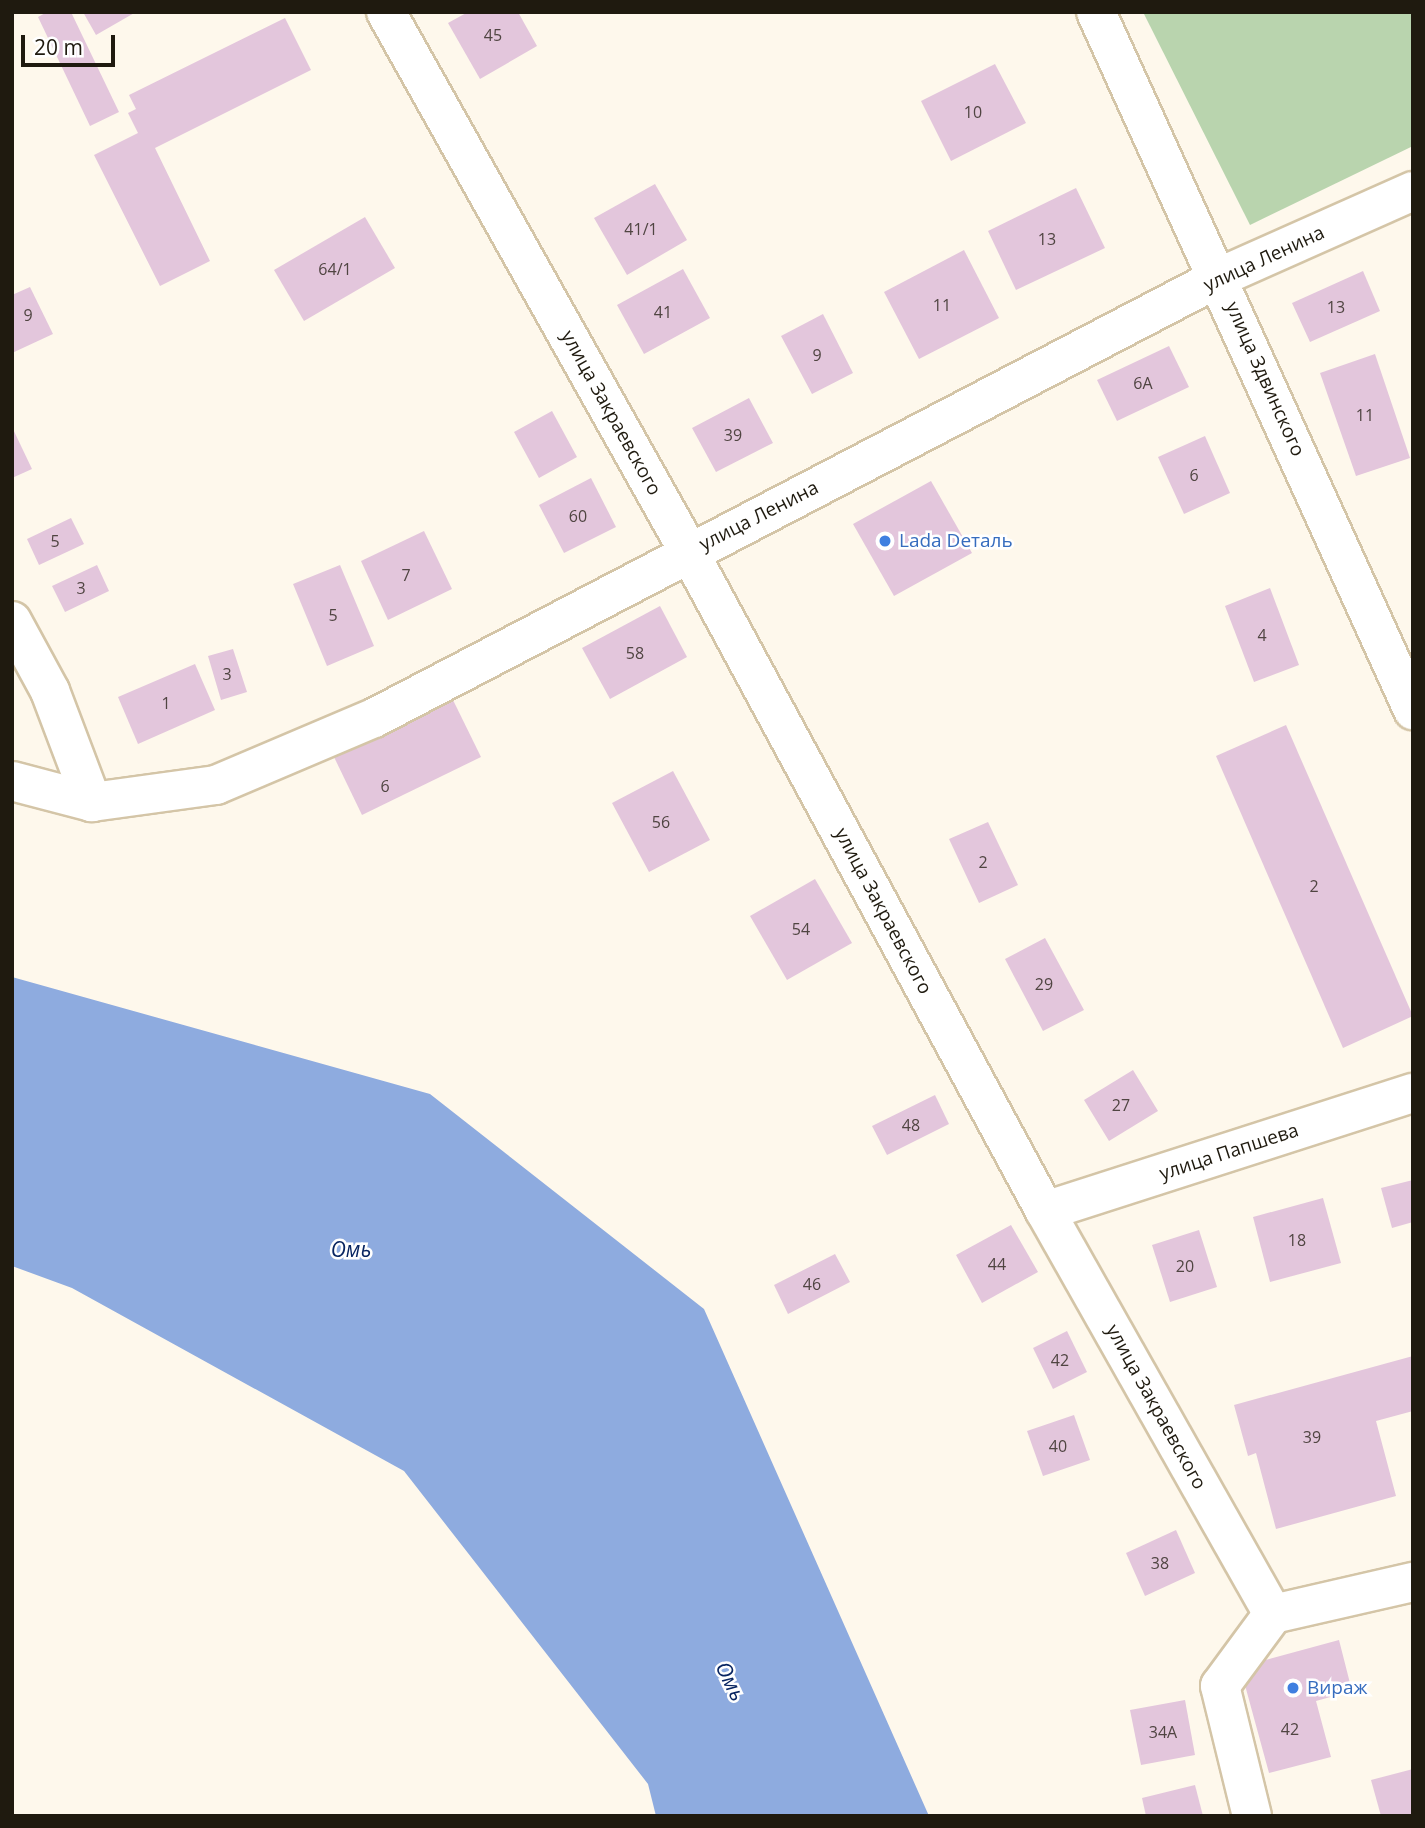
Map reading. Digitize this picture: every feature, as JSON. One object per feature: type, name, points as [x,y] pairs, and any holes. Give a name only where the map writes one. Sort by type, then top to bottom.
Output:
[{"type":"street","name":"улица Закраевского","points":[[386,12],[689,552],[1045,1211],[1273,1614]]},
{"type":"street","name":"улица Здвинского","points":[[1096,12],[1220,277],[1413,710]]},
{"type":"street","name":"улица Ленина","points":[[92,802],[216,785],[373,718],[1220,277],[1413,191]]},
{"type":"street","points":[[12,621],[50,691],[92,802]]},
{"type":"street","points":[[12,781],[92,802]]},
{"type":"street","name":"улица Папшева","points":[[1045,1211],[1413,1093]]},
{"type":"street","points":[[1252,1816],[1220,1686],[1273,1614],[1413,1581]]},
{"type":"green space","points":[[1143,12],[1413,12],[1413,146],[1250,225]]},
{"type":"water","name":"Омь","points":[[12,977],[430,1094],[704,1309],[929,1816],[656,1816],[648,1784],[404,1471],[72,1288],[12,1266]]},
{"type":"building","points":[[47,12],[71,12],[119,112],[90,126],[38,17]]},
{"type":"building","points":[[83,12],[136,12],[96,35]]},
{"type":"building","points":[[468,12],[518,12],[537,46],[480,79],[448,23]]},
{"type":"building","points":[[285,18],[311,70],[155,148],[210,261],[160,286],[94,155],[138,133],[128,113],[136,109],[129,95]]},
{"type":"building","points":[[995,64],[1026,123],[951,161],[921,101]]},
{"type":"building","points":[[655,184],[687,240],[627,275],[594,218]]},
{"type":"building","points":[[1076,188],[1105,248],[1016,290],[988,231]]},
{"type":"building","points":[[365,217],[395,268],[304,321],[274,270]]},
{"type":"building","points":[[964,250],[999,318],[919,359],[884,292]]},
{"type":"building","points":[[683,269],[710,318],[644,354],[617,305]]},
{"type":"building","points":[[1363,271],[1380,311],[1310,342],[1292,303]]},
{"type":"building","points":[[30,287],[53,334],[12,353],[12,295]]},
{"type":"building","points":[[823,314],[853,373],[812,394],[781,336]]},
{"type":"building","points":[[1169,346],[1189,387],[1117,421],[1097,380]]},
{"type":"building","points":[[1375,354],[1410,458],[1356,476],[1320,373]]},
{"type":"building","points":[[749,398],[773,443],[716,472],[692,428]]},
{"type":"building","points":[[552,411],[577,457],[539,478],[514,432]]},
{"type":"building","points":[[12,427],[32,469],[12,478]]},
{"type":"building","points":[[1205,436],[1230,493],[1184,514],[1158,457]]},
{"type":"building","points":[[591,478],[616,527],[564,553],[539,505]]},
{"type":"building","points":[[931,481],[972,553],[894,596],[853,524]]},
{"type":"building","points":[[71,518],[84,544],[39,565],[27,539]]},
{"type":"building","points":[[424,531],[452,589],[388,620],[361,561]]},
{"type":"building","points":[[97,565],[109,591],[65,612],[52,586]]},
{"type":"building","points":[[340,565],[374,646],[327,666],[293,584]]},
{"type":"building","points":[[1270,588],[1299,665],[1254,682],[1225,606]]},
{"type":"building","points":[[660,606],[687,657],[610,699],[582,648]]},
{"type":"building","points":[[233,649],[247,692],[221,700],[208,656]]},
{"type":"building","points":[[195,664],[215,710],[138,744],[118,697]]},
{"type":"building","points":[[453,700],[481,757],[362,815],[334,757]]},
{"type":"building","points":[[1286,725],[1413,1016],[1343,1048],[1216,756]]},
{"type":"building","points":[[673,771],[710,840],[649,872],[612,803]]},
{"type":"building","points":[[988,822],[1018,885],[979,903],[949,839]]},
{"type":"building","points":[[815,879],[852,943],[787,980],[750,916]]},
{"type":"building","points":[[1045,938],[1084,1010],[1043,1031],[1005,959]]},
{"type":"building","points":[[1133,1070],[1158,1111],[1109,1141],[1084,1100]]},
{"type":"building","points":[[935,1095],[949,1124],[887,1155],[872,1126]]},
{"type":"building","points":[[1413,1180],[1413,1222],[1392,1228],[1381,1188]]},
{"type":"building","points":[[1323,1198],[1341,1263],[1270,1282],[1253,1217]]},
{"type":"building","points":[[1011,1225],[1038,1272],[982,1303],[956,1255]]},
{"type":"building","points":[[1199,1230],[1217,1287],[1170,1302],[1152,1245]]},
{"type":"building","points":[[835,1254],[850,1282],[788,1314],[774,1285]]},
{"type":"building","points":[[1067,1331],[1087,1372],[1053,1389],[1033,1348]]},
{"type":"building","points":[[1413,1356],[1413,1411],[1376,1421],[1396,1496],[1276,1529],[1256,1453],[1248,1456],[1234,1405]]},
{"type":"building","points":[[1074,1415],[1090,1460],[1043,1476],[1027,1431]]},
{"type":"building","points":[[1176,1530],[1195,1573],[1145,1596],[1126,1553]]},
{"type":"building","points":[[1339,1640],[1352,1691],[1316,1701],[1331,1757],[1269,1773],[1240,1667]]},
{"type":"building","points":[[1185,1700],[1195,1755],[1141,1765],[1130,1710]]},
{"type":"building","points":[[1413,1769],[1413,1816],[1381,1816],[1371,1780]]},
{"type":"building","points":[[1195,1785],[1203,1816],[1146,1816],[1142,1798]]},
{"type":"place","name":"Lada Dеталь","points":[[885,541]]},
{"type":"place","name":"Вираж","points":[[1293,1688]]}]
